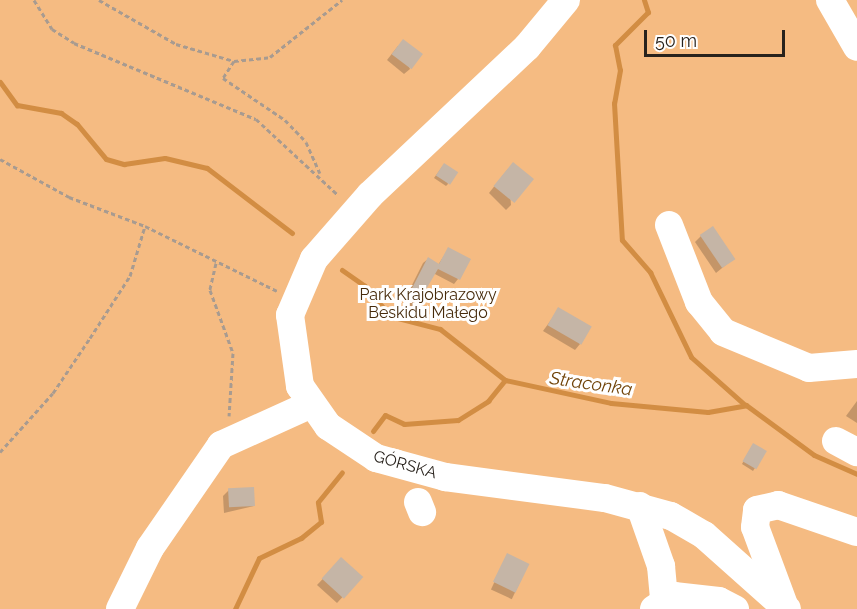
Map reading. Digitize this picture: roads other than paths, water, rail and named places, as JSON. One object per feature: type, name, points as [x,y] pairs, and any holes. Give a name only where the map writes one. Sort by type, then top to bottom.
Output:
[{"type":"street","name":"GÓRSKA","points":[[566,0],[526,47],[354,212],[314,259],[294,299],[290,346],[309,405],[339,436],[392,464],[640,506],[704,535],[786,608]]},
{"type":"street","points":[[830,0],[857,47]]},
{"type":"street","points":[[669,225],[699,302],[723,332],[809,368],[857,364]]},
{"type":"street","points":[[120,609],[150,548],[221,445],[309,405]]},
{"type":"street","name":"GÓRSKA","points":[[786,608],[754,527],[757,510],[778,505],[857,532]]},
{"type":"street","points":[[640,506],[661,566],[660,606],[698,597],[735,609]]},
{"type":"waterway","points":[[644,0],[648,12],[615,45],[620,70],[614,103],[622,240],[650,272],[691,357],[745,405]]},
{"type":"waterway","name":"Straconka","points":[[0,82],[17,105],[61,113],[77,124],[106,159],[124,164],[165,158],[207,168],[292,233]]},
{"type":"waterway","name":"Straconka","points":[[342,270],[365,286],[390,316],[440,329],[505,380],[611,403],[708,412],[746,405],[814,455],[857,474]]},
{"type":"waterway","points":[[373,431],[385,415],[404,424],[458,420],[488,401],[505,380]]},
{"type":"waterway","points":[[235,609],[259,558],[301,538],[321,522],[318,502],[342,472]]},
{"type":"park label","name":"Park Krajobrazowy Beskidu Małego","points":[[428,304]]}]
